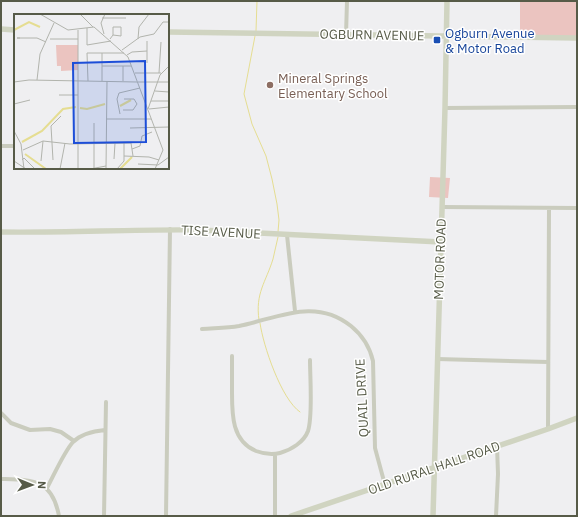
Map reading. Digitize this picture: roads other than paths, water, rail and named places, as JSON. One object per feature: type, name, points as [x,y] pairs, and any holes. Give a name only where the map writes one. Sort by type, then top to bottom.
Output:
[{"type":"street","points":[[346,35],[347,1]]},
{"type":"street","name":"MOTOR ROAD","points":[[433,516],[447,1]]},
{"type":"street","points":[[1,29],[14,30]]},
{"type":"street","name":"OGBURN AVENUE","points":[[169,32],[577,38]]},
{"type":"street","points":[[445,108],[577,107]]},
{"type":"street","points":[[1,146],[14,146]]},
{"type":"street","points":[[442,207],[577,208]]},
{"type":"street","points":[[548,430],[549,208]]},
{"type":"street","points":[[166,516],[170,229]]},
{"type":"street","name":"TISE AVENUE","points":[[1,232],[170,229],[441,242]]},
{"type":"street","points":[[287,235],[295,311]]},
{"type":"street","name":"QUAIL DRIVE","points":[[202,329],[239,326],[295,311],[318,310],[342,319],[360,334],[369,350],[373,362],[375,448],[385,484]]},
{"type":"street","points":[[232,356],[232,406],[234,428],[248,447],[264,454],[275,454],[285,451],[298,444],[307,432],[310,411],[310,360]]},
{"type":"street","points":[[437,359],[548,362]]},
{"type":"street","points":[[104,516],[106,402]]},
{"type":"street","points":[[1,413],[11,424],[30,430],[50,429],[61,432],[74,441]]},
{"type":"street","name":"OLD RURAL HALL ROAD","points":[[291,516],[548,430],[577,418]]},
{"type":"street","points":[[46,488],[74,441],[90,433],[105,430]]},
{"type":"street","points":[[496,516],[498,446]]},
{"type":"street","points":[[275,454],[275,516]]},
{"type":"street","points":[[1,479],[37,482],[46,488],[57,503],[59,516]]},
{"type":"waterway","points":[[256,31],[257,1]]},
{"type":"waterway","points":[[255,36],[244,94],[252,124],[266,156],[272,179],[279,220],[278,232]]},
{"type":"waterway","points":[[259,320],[258,311],[260,295],[273,259],[278,237]]},
{"type":"waterway","points":[[260,323],[274,371],[286,396],[300,412]]},
{"type":"place","name":"Ogburn Avenue & Motor Road","points":[[437,40]]},
{"type":"place","name":"Mineral Springs Elementary School","points":[[270,85]]}]
